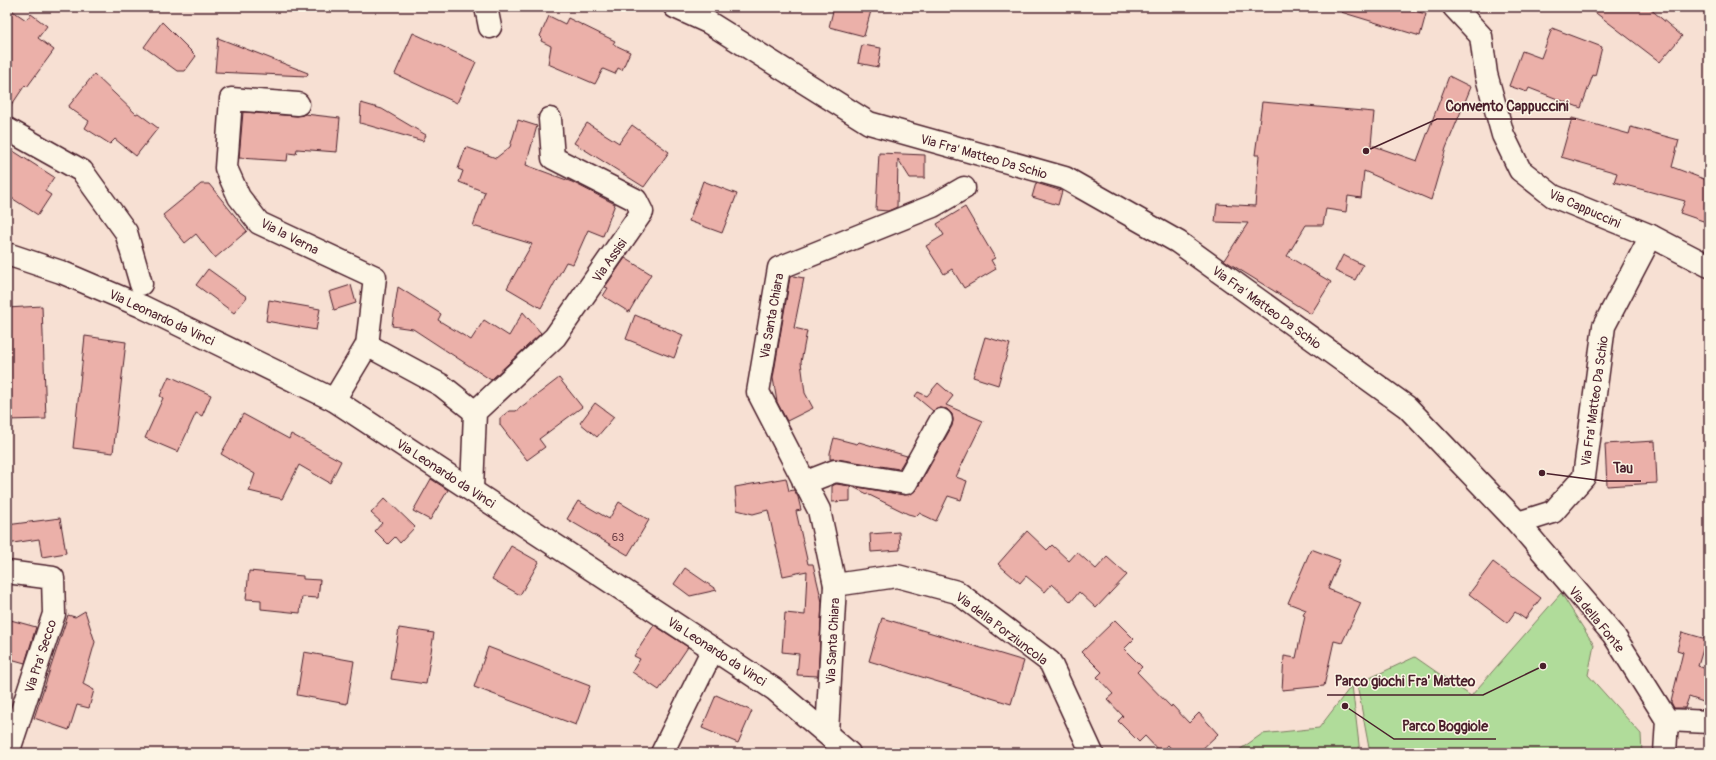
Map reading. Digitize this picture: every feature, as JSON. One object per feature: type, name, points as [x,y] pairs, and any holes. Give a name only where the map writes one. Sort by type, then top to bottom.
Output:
[{"type":"street","name":"Via Fra' Matteo Da Schio","points":[[675,7],[708,22],[869,123],[1065,178],[1178,242],[1407,407],[1518,523],[1553,512],[1584,477],[1604,326],[1651,236]]},
{"type":"street","name":"Via Cappuccini","points":[[1454,7],[1481,36],[1486,74],[1503,135],[1520,170],[1553,196],[1651,236],[1709,266]]},
{"type":"street","name":"Via la Verna","points":[[298,104],[231,99],[226,168],[239,197],[259,223],[375,277],[367,345]]},
{"type":"street","name":"Via Assisi","points":[[475,412],[555,337],[642,212],[636,200],[553,158],[550,119]]},
{"type":"street","points":[[7,129],[82,171],[126,232],[142,284]]},
{"type":"street","name":"Via Santa Chiara","points":[[827,733],[834,585],[819,510],[758,392],[779,268],[933,206],[964,188]]},
{"type":"street","name":"Via Leonardo da Vinci","points":[[7,254],[61,272],[141,306],[334,400],[472,489],[774,689],[850,753]]},
{"type":"street","points":[[334,400],[367,345],[441,384],[475,412],[472,489]]},
{"type":"street","points":[[804,483],[835,471],[906,483],[942,420]]},
{"type":"street","name":"Via della Fonte","points":[[1518,523],[1613,634],[1668,720]]},
{"type":"street","name":"Via Pra' Secco","points":[[7,572],[53,578],[54,614],[8,753]]},
{"type":"street","name":"Via della Porziuncola","points":[[834,585],[897,576],[957,592],[1050,662],[1092,753]]},
{"type":"street","points":[[662,753],[713,648]]},
{"type":"street","points":[[1665,753],[1668,720],[1709,722]]},
{"type":"green space","points":[[1561,593],[1594,645],[1588,675],[1641,734],[1642,753],[1372,753],[1369,748],[1357,684],[1415,657],[1471,696]]},
{"type":"green space","points":[[1352,685],[1360,753],[1235,753],[1262,734],[1319,728]]},
{"type":"building","points":[[7,7],[26,20],[31,14],[47,26],[38,38],[54,50],[27,87],[25,85],[7,112]]},
{"type":"building","points":[[834,7],[872,7],[864,36],[829,27]]},
{"type":"building","points":[[1342,7],[1401,7],[1426,14],[1420,36],[1341,12]]},
{"type":"building","points":[[1588,7],[1648,7],[1682,36],[1660,62]]},
{"type":"building","points":[[549,16],[565,24],[568,18],[615,41],[613,44],[630,52],[622,70],[618,68],[615,74],[603,69],[595,84],[548,64],[551,46],[541,41],[542,38],[540,36]]},
{"type":"building","points":[[162,22],[196,56],[185,71],[177,71],[144,47]]},
{"type":"building","points":[[1552,28],[1602,47],[1595,76],[1593,75],[1581,108],[1529,88],[1527,92],[1509,86],[1522,51],[1541,58]]},
{"type":"building","points":[[413,33],[476,62],[457,103],[395,74]]},
{"type":"building","points":[[218,38],[308,73],[307,76],[215,72]]},
{"type":"building","points":[[862,45],[881,48],[878,67],[858,63]]},
{"type":"building","points":[[94,74],[136,114],[138,113],[158,128],[136,156],[115,139],[110,144],[85,128],[89,121],[68,107]]},
{"type":"building","points":[[1449,76],[1471,87],[1446,148],[1431,200],[1364,171],[1361,198],[1348,196],[1346,212],[1326,209],[1323,225],[1306,225],[1287,256],[1331,282],[1311,314],[1224,260],[1248,223],[1215,222],[1217,204],[1255,206],[1259,155],[1255,155],[1262,102],[1374,112],[1371,145],[1417,161]]},
{"type":"building","points":[[361,103],[382,109],[426,135],[423,141],[360,123]]},
{"type":"building","points":[[243,112],[297,116],[305,114],[340,118],[337,152],[297,149],[296,154],[288,153],[287,161],[239,158]]},
{"type":"building","points":[[1572,118],[1629,134],[1631,127],[1679,140],[1672,167],[1709,181],[1709,223],[1680,213],[1685,201],[1614,182],[1617,173],[1561,157]]},
{"type":"building","points":[[518,120],[537,126],[526,165],[572,182],[615,204],[603,236],[588,230],[573,264],[566,262],[541,308],[507,288],[532,244],[473,226],[485,192],[459,182],[463,171],[458,169],[466,147],[496,158],[510,147]]},
{"type":"building","points":[[587,123],[619,143],[632,125],[669,152],[644,187],[574,143]]},
{"type":"building","points":[[7,147],[54,177],[45,191],[51,195],[38,215],[7,195]]},
{"type":"building","points":[[879,153],[925,155],[925,178],[910,178],[898,159],[897,207],[888,211],[876,210]]},
{"type":"building","points":[[703,181],[737,194],[722,233],[689,221]]},
{"type":"building","points":[[1036,183],[1062,191],[1058,205],[1032,197]]},
{"type":"building","points":[[201,184],[209,184],[247,231],[215,258],[196,234],[185,243],[163,215]]},
{"type":"building","points":[[965,207],[995,258],[991,260],[996,269],[964,288],[952,269],[944,274],[926,246],[944,235],[937,224]]},
{"type":"building","points":[[1343,255],[1363,265],[1355,280],[1335,271]]},
{"type":"building","points":[[625,258],[651,274],[629,312],[603,296],[608,288],[605,287]]},
{"type":"building","points":[[208,269],[247,297],[234,313],[196,285]]},
{"type":"building","points":[[793,276],[804,278],[794,328],[807,331],[801,362],[805,393],[813,408],[787,421],[777,402],[773,378],[790,277]]},
{"type":"building","points":[[351,285],[356,303],[334,310],[329,292]]},
{"type":"building","points":[[398,287],[441,314],[438,320],[471,340],[484,320],[509,336],[523,312],[541,333],[491,380],[413,329],[392,326]]},
{"type":"building","points":[[269,300],[320,309],[316,330],[266,321]]},
{"type":"building","points":[[42,306],[46,419],[7,420],[7,308]]},
{"type":"building","points":[[635,315],[683,335],[674,358],[626,339]]},
{"type":"building","points":[[85,336],[126,342],[113,453],[73,448]]},
{"type":"building","points":[[985,337],[1010,344],[998,385],[973,377]]},
{"type":"building","points":[[169,376],[211,395],[202,416],[196,413],[178,452],[145,438],[163,398],[160,396]]},
{"type":"building","points":[[559,378],[582,407],[539,439],[545,447],[527,460],[500,425],[500,418],[509,411],[516,411]]},
{"type":"building","points":[[938,383],[953,396],[946,405],[983,421],[956,477],[967,481],[961,500],[948,496],[936,521],[919,513],[916,516],[908,514],[851,486],[904,495],[911,494],[917,489],[952,426],[952,414],[947,409],[940,408],[933,411],[915,396],[918,392],[927,396]]},
{"type":"building","points":[[595,403],[614,417],[597,437],[580,423]]},
{"type":"building","points":[[243,414],[289,439],[291,434],[341,461],[330,483],[299,465],[282,499],[249,491],[255,474],[221,454]]},
{"type":"building","points":[[834,438],[857,444],[859,442],[907,456],[899,469],[830,459]]},
{"type":"building","points":[[1655,441],[1657,483],[1607,486],[1605,444]]},
{"type":"building","points":[[786,478],[789,491],[794,490],[798,497],[801,510],[796,511],[808,564],[813,564],[822,602],[818,676],[797,675],[799,654],[782,652],[785,613],[805,615],[807,571],[783,576],[768,510],[753,514],[737,510],[735,487]]},
{"type":"building","points":[[431,479],[448,490],[430,520],[413,511]]},
{"type":"building","points":[[836,484],[850,486],[850,501],[832,502],[832,486]]},
{"type":"building","points":[[385,498],[415,527],[400,543],[395,537],[388,544],[375,531],[382,523],[371,513]]},
{"type":"building","points":[[578,501],[609,519],[619,502],[649,520],[628,555],[567,519]]},
{"type":"building","points":[[60,518],[66,553],[42,557],[39,539],[7,544],[7,525]]},
{"type":"building","points":[[1027,531],[1047,550],[1052,545],[1069,561],[1077,552],[1096,569],[1107,557],[1127,575],[1096,608],[1079,592],[1071,602],[1052,584],[1045,592],[1026,576],[1020,583],[998,564]]},
{"type":"building","points":[[899,532],[900,550],[871,552],[870,534]]},
{"type":"building","points":[[511,546],[539,562],[520,595],[492,579]]},
{"type":"building","points":[[1311,549],[1340,560],[1328,589],[1361,603],[1342,643],[1334,641],[1324,686],[1282,690],[1284,656],[1296,658],[1305,616],[1303,615],[1306,610],[1288,603]]},
{"type":"building","points":[[1493,562],[1541,598],[1525,619],[1515,612],[1507,623],[1469,594]]},
{"type":"building","points":[[685,568],[717,590],[690,596],[674,584]]},
{"type":"building","points":[[249,571],[303,576],[303,579],[320,580],[318,598],[302,597],[300,613],[261,609],[261,600],[246,599]]},
{"type":"building","points":[[85,611],[95,642],[83,684],[94,690],[89,708],[77,705],[69,730],[34,718],[68,615],[75,617]]},
{"type":"building","points":[[882,618],[1024,661],[1011,704],[869,661]]},
{"type":"building","points":[[7,619],[36,627],[25,663],[7,658]]},
{"type":"building","points":[[1115,620],[1134,639],[1124,649],[1142,667],[1137,672],[1189,723],[1199,713],[1218,734],[1198,753],[1175,753],[1168,745],[1160,752],[1145,736],[1139,742],[1118,721],[1123,716],[1107,699],[1113,694],[1097,677],[1102,672],[1082,652]]},
{"type":"building","points":[[654,625],[688,647],[659,690],[632,672],[640,659],[634,656]]},
{"type":"building","points":[[399,628],[434,633],[426,684],[391,679]]},
{"type":"building","points":[[1682,632],[1706,639],[1698,666],[1709,670],[1709,704],[1689,697],[1685,708],[1674,708],[1671,702],[1683,652],[1677,650]]},
{"type":"building","points":[[488,647],[590,686],[576,725],[474,687]]},
{"type":"building","points":[[304,652],[354,661],[347,704],[297,695]]},
{"type":"building","points":[[716,695],[752,711],[738,743],[702,728]]},
{"type":"place","name":"Convento Cappuccini","points":[[1366,151]]},
{"type":"place","name":"Tau","points":[[1542,473]]},
{"type":"place","name":"Parco giochi Fra' Matteo","points":[[1543,666]]},
{"type":"place","name":"Parco Boggiole","points":[[1345,706]]}]
